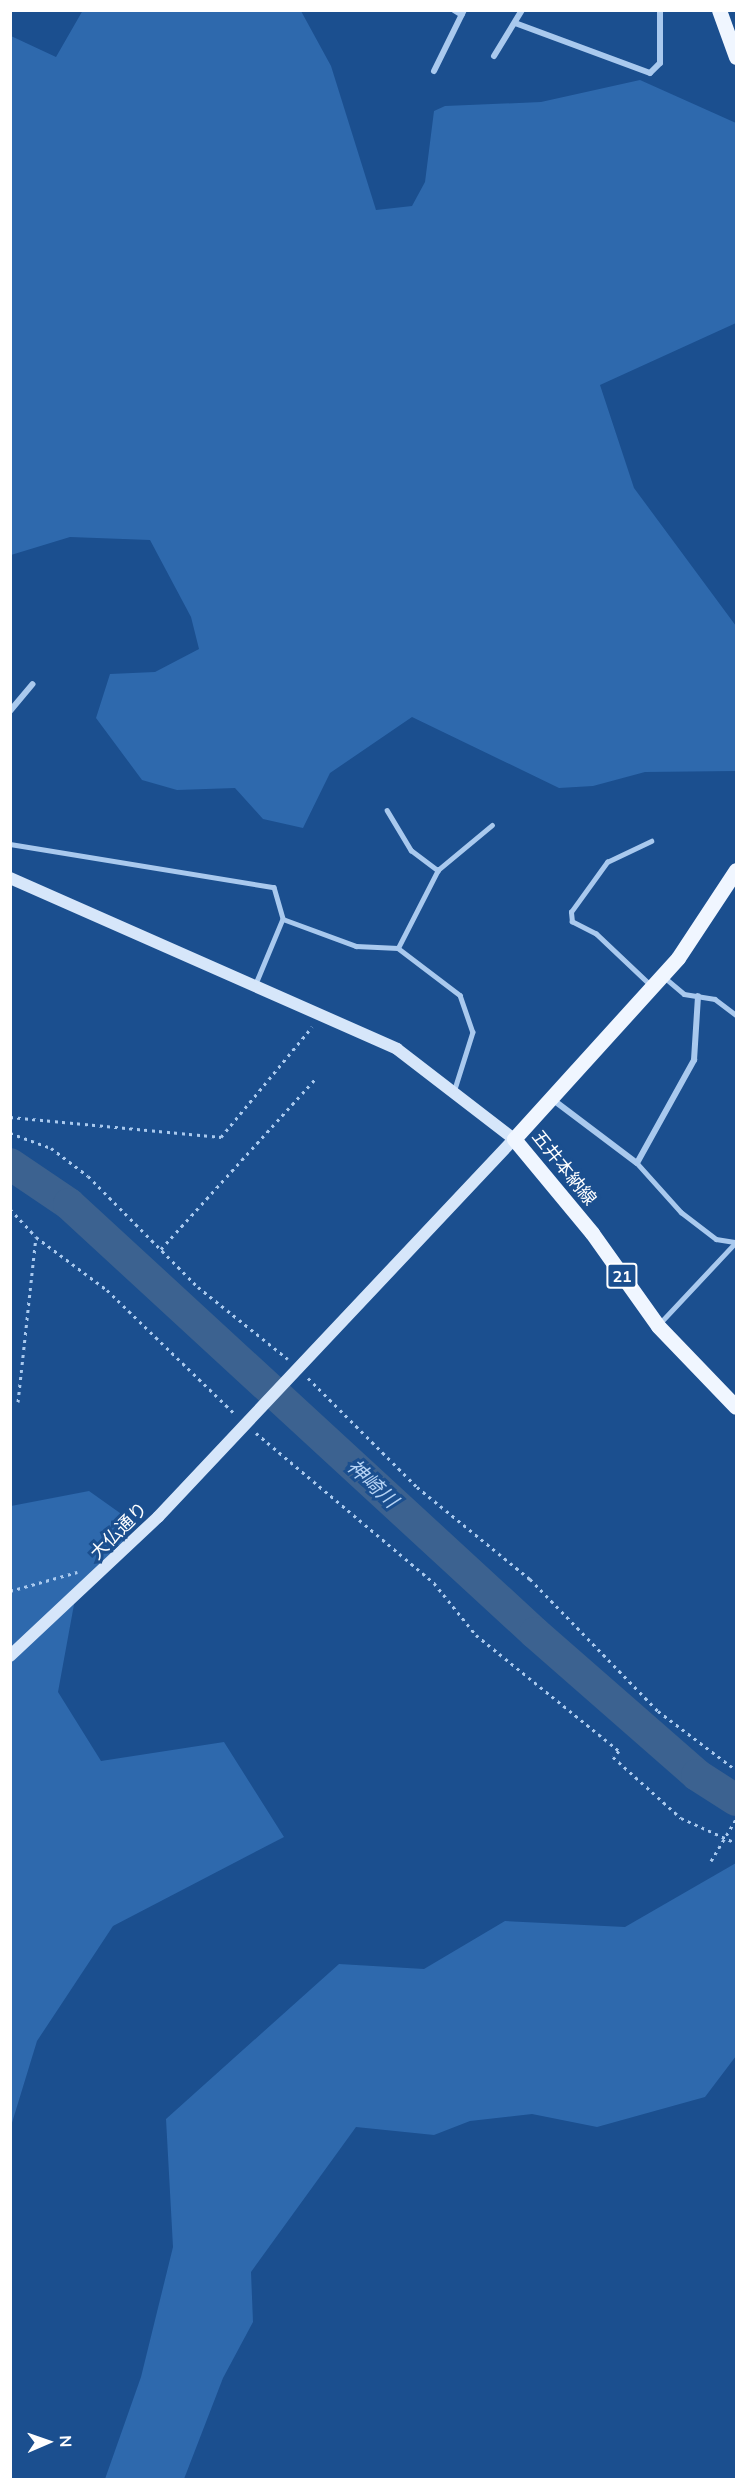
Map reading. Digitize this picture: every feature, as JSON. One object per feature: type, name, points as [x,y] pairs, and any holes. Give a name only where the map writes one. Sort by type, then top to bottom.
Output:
[{"type":"main road","points":[[719,10],[736,57]]},
{"type":"main road","name":"五井本納線","points":[[735,877],[657,981],[514,1139],[592,1233],[657,1326],[736,1407]]},
{"type":"street","points":[[434,71],[463,13],[454,10]]},
{"type":"street","points":[[494,56],[522,10]]},
{"type":"street","points":[[514,23],[650,73],[660,63],[660,10]]},
{"type":"street","points":[[10,711],[33,684]]},
{"type":"street","points":[[10,878],[255,987],[323,1014],[397,1049],[455,1089],[514,1139]]},
{"type":"street","points":[[551,1098],[637,1162],[694,1060],[698,996]]},
{"type":"street","name":"大仏通り","points":[[10,1656],[105,1571],[246,1425],[514,1139]]},
{"type":"lane","points":[[387,810],[411,850],[438,870]]},
{"type":"lane","points":[[398,948],[438,870],[492,825]]},
{"type":"lane","points":[[651,841],[607,862],[571,912],[572,922],[596,934],[657,981],[684,994],[715,999],[736,1015]]},
{"type":"lane","points":[[10,844],[274,887],[283,919],[255,987]]},
{"type":"lane","points":[[283,919],[356,946],[398,948],[447,984],[470,1012],[468,1057],[455,1089]]},
{"type":"lane","points":[[637,1162],[681,1212],[716,1239],[736,1242],[657,1326]]},
{"type":"path","points":[[10,1117],[221,1137],[323,1014]]},
{"type":"path","points":[[160,1249],[317,1077]]},
{"type":"path","points":[[10,1133],[51,1148],[198,1287],[299,1369],[417,1487],[530,1579],[658,1711],[736,1770]]},
{"type":"path","points":[[10,1209],[36,1237],[107,1290],[246,1425],[434,1583],[476,1635],[619,1751],[613,1757],[681,1818],[722,1840],[736,1843]]},
{"type":"path","points":[[18,1402],[36,1237]]},
{"type":"path","points":[[10,1591],[86,1569],[105,1571]]},
{"type":"path","points":[[711,1861],[736,1820]]},
{"type":"shaded area","points":[[83,10],[301,11],[331,66],[376,210],[412,206],[425,182],[434,111],[445,106],[541,102],[640,80],[736,123],[736,323],[600,385],[634,488],[736,626],[736,771],[645,772],[593,786],[559,788],[412,717],[330,773],[303,828],[263,819],[235,788],[177,790],[142,780],[96,718],[110,674],[155,672],[199,649],[191,617],[150,540],[70,537],[11,555],[11,36],[56,57]]},
{"type":"shaded area","points":[[89,1491],[120,1513],[123,1544],[75,1599],[58,1692],[101,1761],[224,1742],[284,1837],[113,1926],[37,2041],[11,2126],[11,1506]]},
{"type":"shaded area","points":[[736,1863],[736,2056],[705,2097],[597,2127],[532,2114],[470,2121],[434,2135],[356,2127],[251,2272],[253,2322],[223,2378],[184,2479],[105,2479],[141,2377],[173,2247],[166,2119],[339,1964],[424,1969],[505,1921],[625,1927]]},
{"type":"waterway","name":"神崎川","points":[[10,1164],[69,1204],[535,1633],[697,1775],[736,1800]]}]
